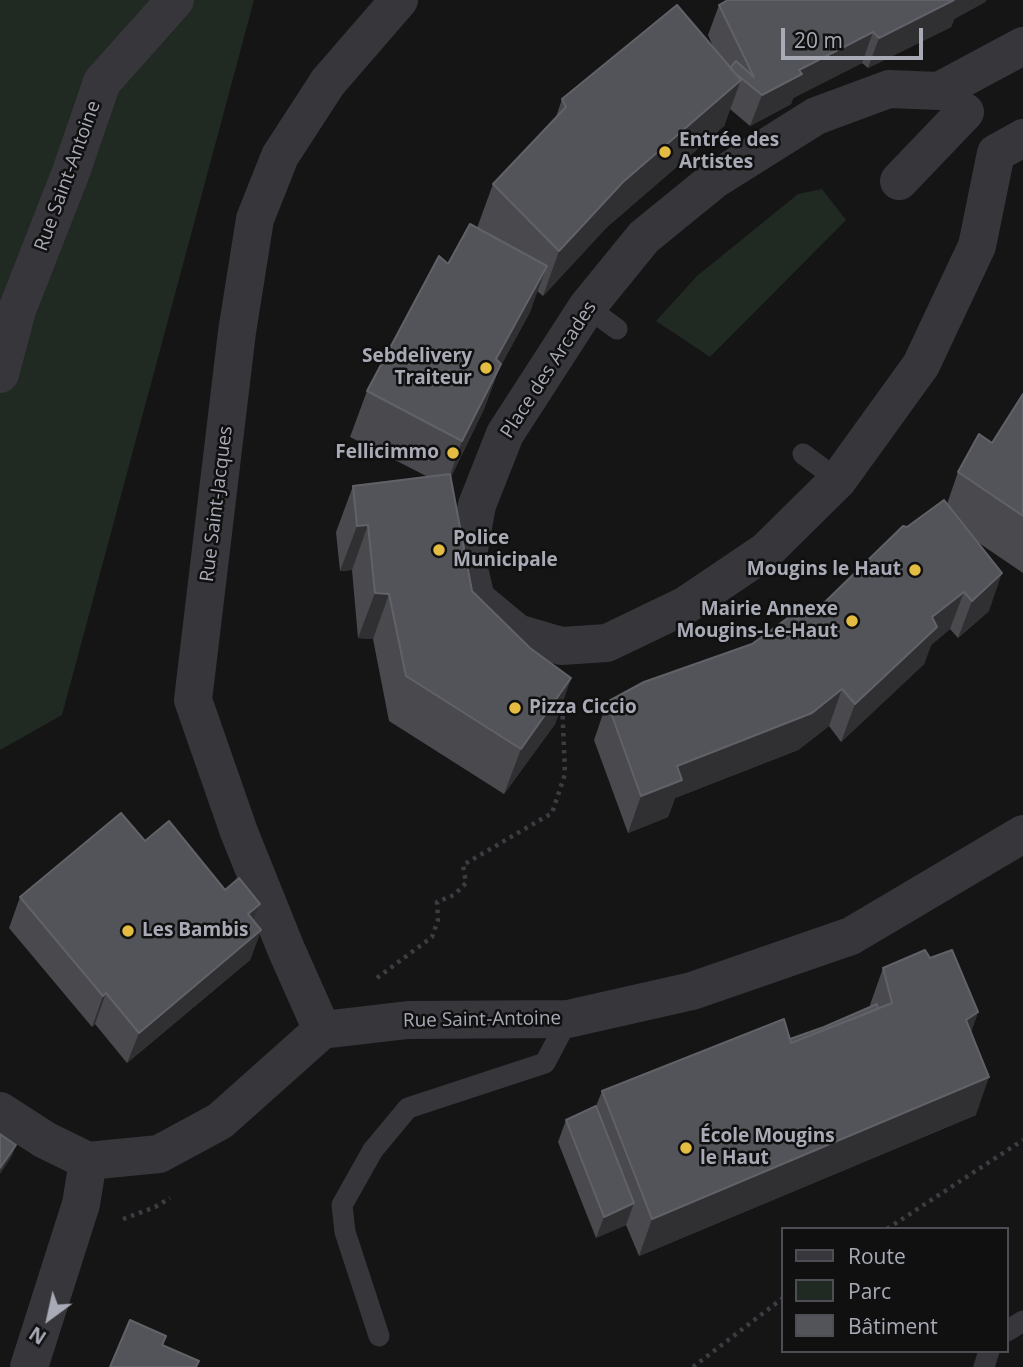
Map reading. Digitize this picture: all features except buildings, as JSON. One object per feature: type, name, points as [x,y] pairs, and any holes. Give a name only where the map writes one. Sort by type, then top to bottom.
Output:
[{"type":"street","name":"Rue Saint-Antoine","points":[[0,374],[17,310],[71,172],[102,82],[176,0]]},
{"type":"street","name":"Rue Saint-Jacques","points":[[322,1030],[239,832],[193,700],[237,332],[255,219],[280,156],[328,82],[399,0]]},
{"type":"street","points":[[899,181],[952,101],[1023,46]]},
{"type":"street","name":"Place des Arcades","points":[[889,89],[952,101],[1010,146],[977,246],[921,365],[838,480],[766,551],[686,605],[607,643],[561,646],[517,633],[476,598],[467,560],[477,505],[505,434],[602,318],[644,237],[714,180],[816,116],[889,89]]},
{"type":"street","name":"Rue Saint-Antoine","points":[[322,1030],[408,1020],[568,1019],[691,991],[851,936],[1023,834]]},
{"type":"street","points":[[0,1111],[45,1140],[88,1161],[159,1154],[220,1121],[322,1030]]},
{"type":"street","points":[[29,1367],[81,1204],[88,1161]]},
{"type":"lane","points":[[803,454],[838,480]]},
{"type":"lane","points":[[379,1336],[345,1232],[342,1205],[373,1150],[408,1108],[545,1063],[568,1019]]},
{"type":"path","points":[[408,1020],[376,979],[432,937],[438,920],[437,902],[454,895],[466,883],[463,865],[552,813],[565,774],[561,646]]},
{"type":"path","points":[[890,1227],[1023,1140]]},
{"type":"path","points":[[693,1367],[782,1299]]},
{"type":"green space","points":[[0,0],[254,0],[62,715],[0,750]]},
{"type":"green space","points":[[822,189],[846,220],[710,357],[656,321],[697,276],[798,194]]},
{"type":"place","name":"Entrée des Artistes","points":[[665,152]]},
{"type":"place","name":"Sebdelivery Traiteur","points":[[486,368]]},
{"type":"place","name":"Fellicimmo","points":[[453,453]]},
{"type":"place","name":"Police Municipale","points":[[439,550]]},
{"type":"place","name":"Mougins le Haut","points":[[915,570]]},
{"type":"place","name":"Mairie Annexe Mougins-Le-Haut","points":[[852,621]]},
{"type":"place","name":"Pizza Ciccio","points":[[515,708]]},
{"type":"place","name":"Les Bambis","points":[[128,931]]},
{"type":"place","name":"École Mougins le Haut","points":[[686,1148]]}]
